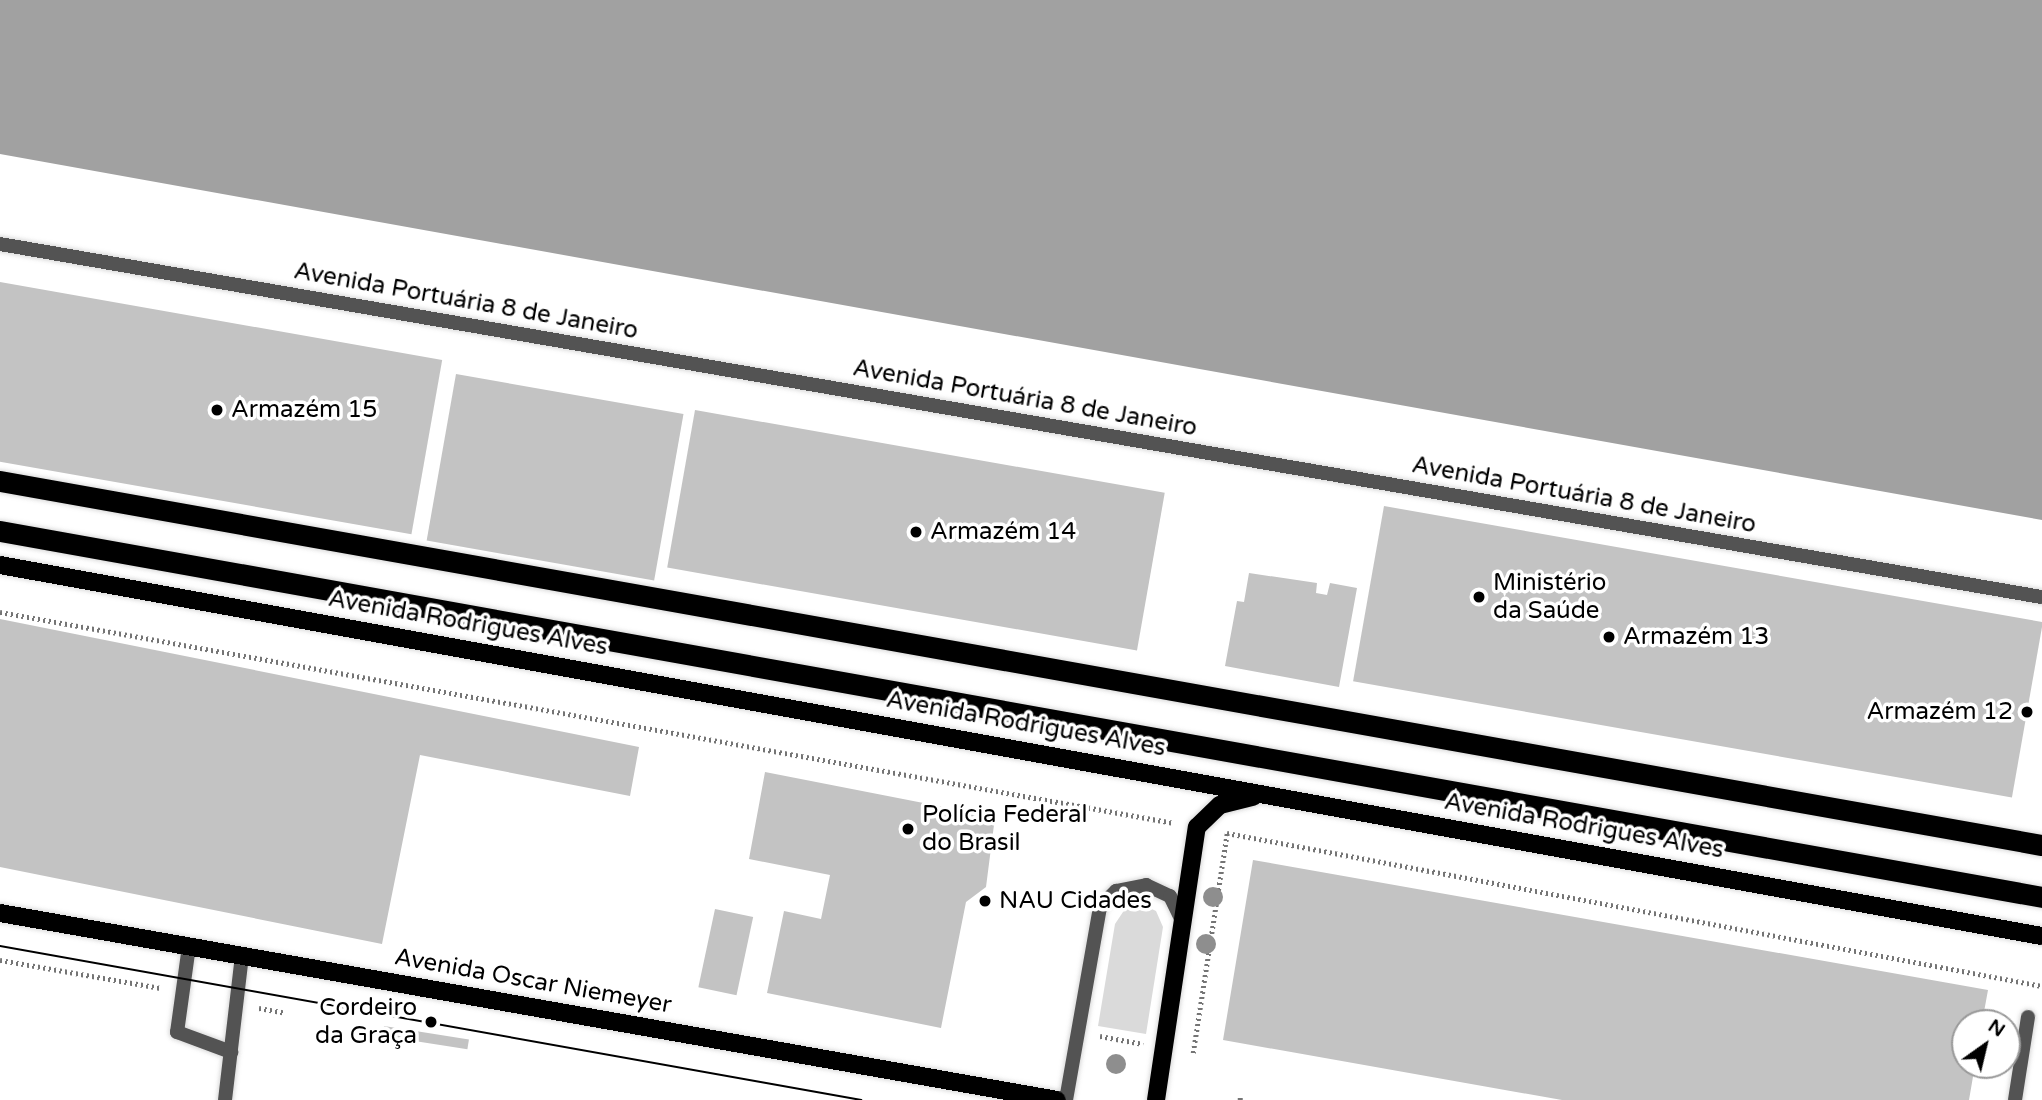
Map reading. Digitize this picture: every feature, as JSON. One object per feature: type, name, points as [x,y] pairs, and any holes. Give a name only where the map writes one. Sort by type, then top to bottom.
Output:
[{"type":"highway","points":[[0,481],[2042,845]]},
{"type":"highway","name":"Avenida Rodrigues Alves","points":[[0,531],[2042,897]]},
{"type":"main road","name":"Avenida Rodrigues Alves","points":[[0,565],[2042,936]]},
{"type":"main road","points":[[1156,1100],[1198,827],[1220,805],[1264,795]]},
{"type":"main road","name":"Avenida Oscar Niemeyer","points":[[0,912],[1057,1100]]},
{"type":"lane","name":"Avenida Portuária 8 de Janeiro","points":[[0,244],[2042,597]]},
{"type":"lane","points":[[1066,1100],[1100,907],[1116,891],[1146,885],[1170,896],[1184,928]]},
{"type":"lane","points":[[190,946],[177,1032],[231,1052]]},
{"type":"lane","points":[[225,1100],[242,955]]},
{"type":"lane","points":[[2015,1100],[2028,1017]]},
{"type":"path","points":[[0,612],[1198,827],[2042,986]]},
{"type":"path","points":[[1193,1053],[1228,833]]},
{"type":"path","points":[[0,960],[181,992]]},
{"type":"path","points":[[237,1003],[286,1013]]},
{"type":"path","points":[[1100,1036],[1147,1045]]},
{"type":"shaded area","points":[[0,0],[2042,0],[2042,520],[0,154]]},
{"type":"shaded area","points":[[1141,904],[1156,911],[1163,927],[1146,1034],[1098,1026],[1115,924],[1125,909]]},
{"type":"building","name":"Armazém 15","points":[[0,282],[442,360],[411,534],[0,462]]},
{"type":"building","points":[[456,374],[683,414],[654,581],[427,540]]},
{"type":"building","name":"Armazém 14","points":[[695,410],[1165,493],[1137,650],[667,568]]},
{"type":"building","name":"Armazém 13","points":[[1384,506],[2042,622],[2012,797],[1353,681]]},
{"type":"building","points":[[1249,573],[1317,583],[1316,593],[1327,595],[1330,583],[1357,588],[1339,687],[1225,666],[1237,601],[1244,602]]},
{"type":"building","points":[[0,619],[639,747],[630,796],[420,755],[382,944],[0,867]]},
{"type":"building","points":[[765,772],[995,817],[986,887],[966,902],[941,1028],[767,993],[784,911],[821,919],[830,875],[749,859]]},
{"type":"building","points":[[1253,860],[1988,990],[1985,1009],[1951,1009],[1951,1079],[1973,1079],[1969,1100],[1562,1100],[1223,1040]]},
{"type":"building","points":[[715,909],[753,917],[737,995],[698,987]]},
{"type":"building","points":[[384,1026],[469,1039],[467,1049],[382,1036]]},
{"type":"tram line","points":[[0,946],[861,1100]]},
{"type":"place","name":"Armazém 15","points":[[217,410]]},
{"type":"place","name":"Armazém 14","points":[[916,532]]},
{"type":"place","name":"Ministério da Saúde","points":[[1479,597]]},
{"type":"place","name":"Armazém 13","points":[[1609,637]]},
{"type":"place","name":"Armazém 12","points":[[2027,712]]},
{"type":"place","name":"Polícia Federal do Brasil","points":[[908,829]]},
{"type":"place","name":"NAU Cidades","points":[[985,901]]},
{"type":"place","name":"Cordeiro da Graça","points":[[431,1022]]}]
